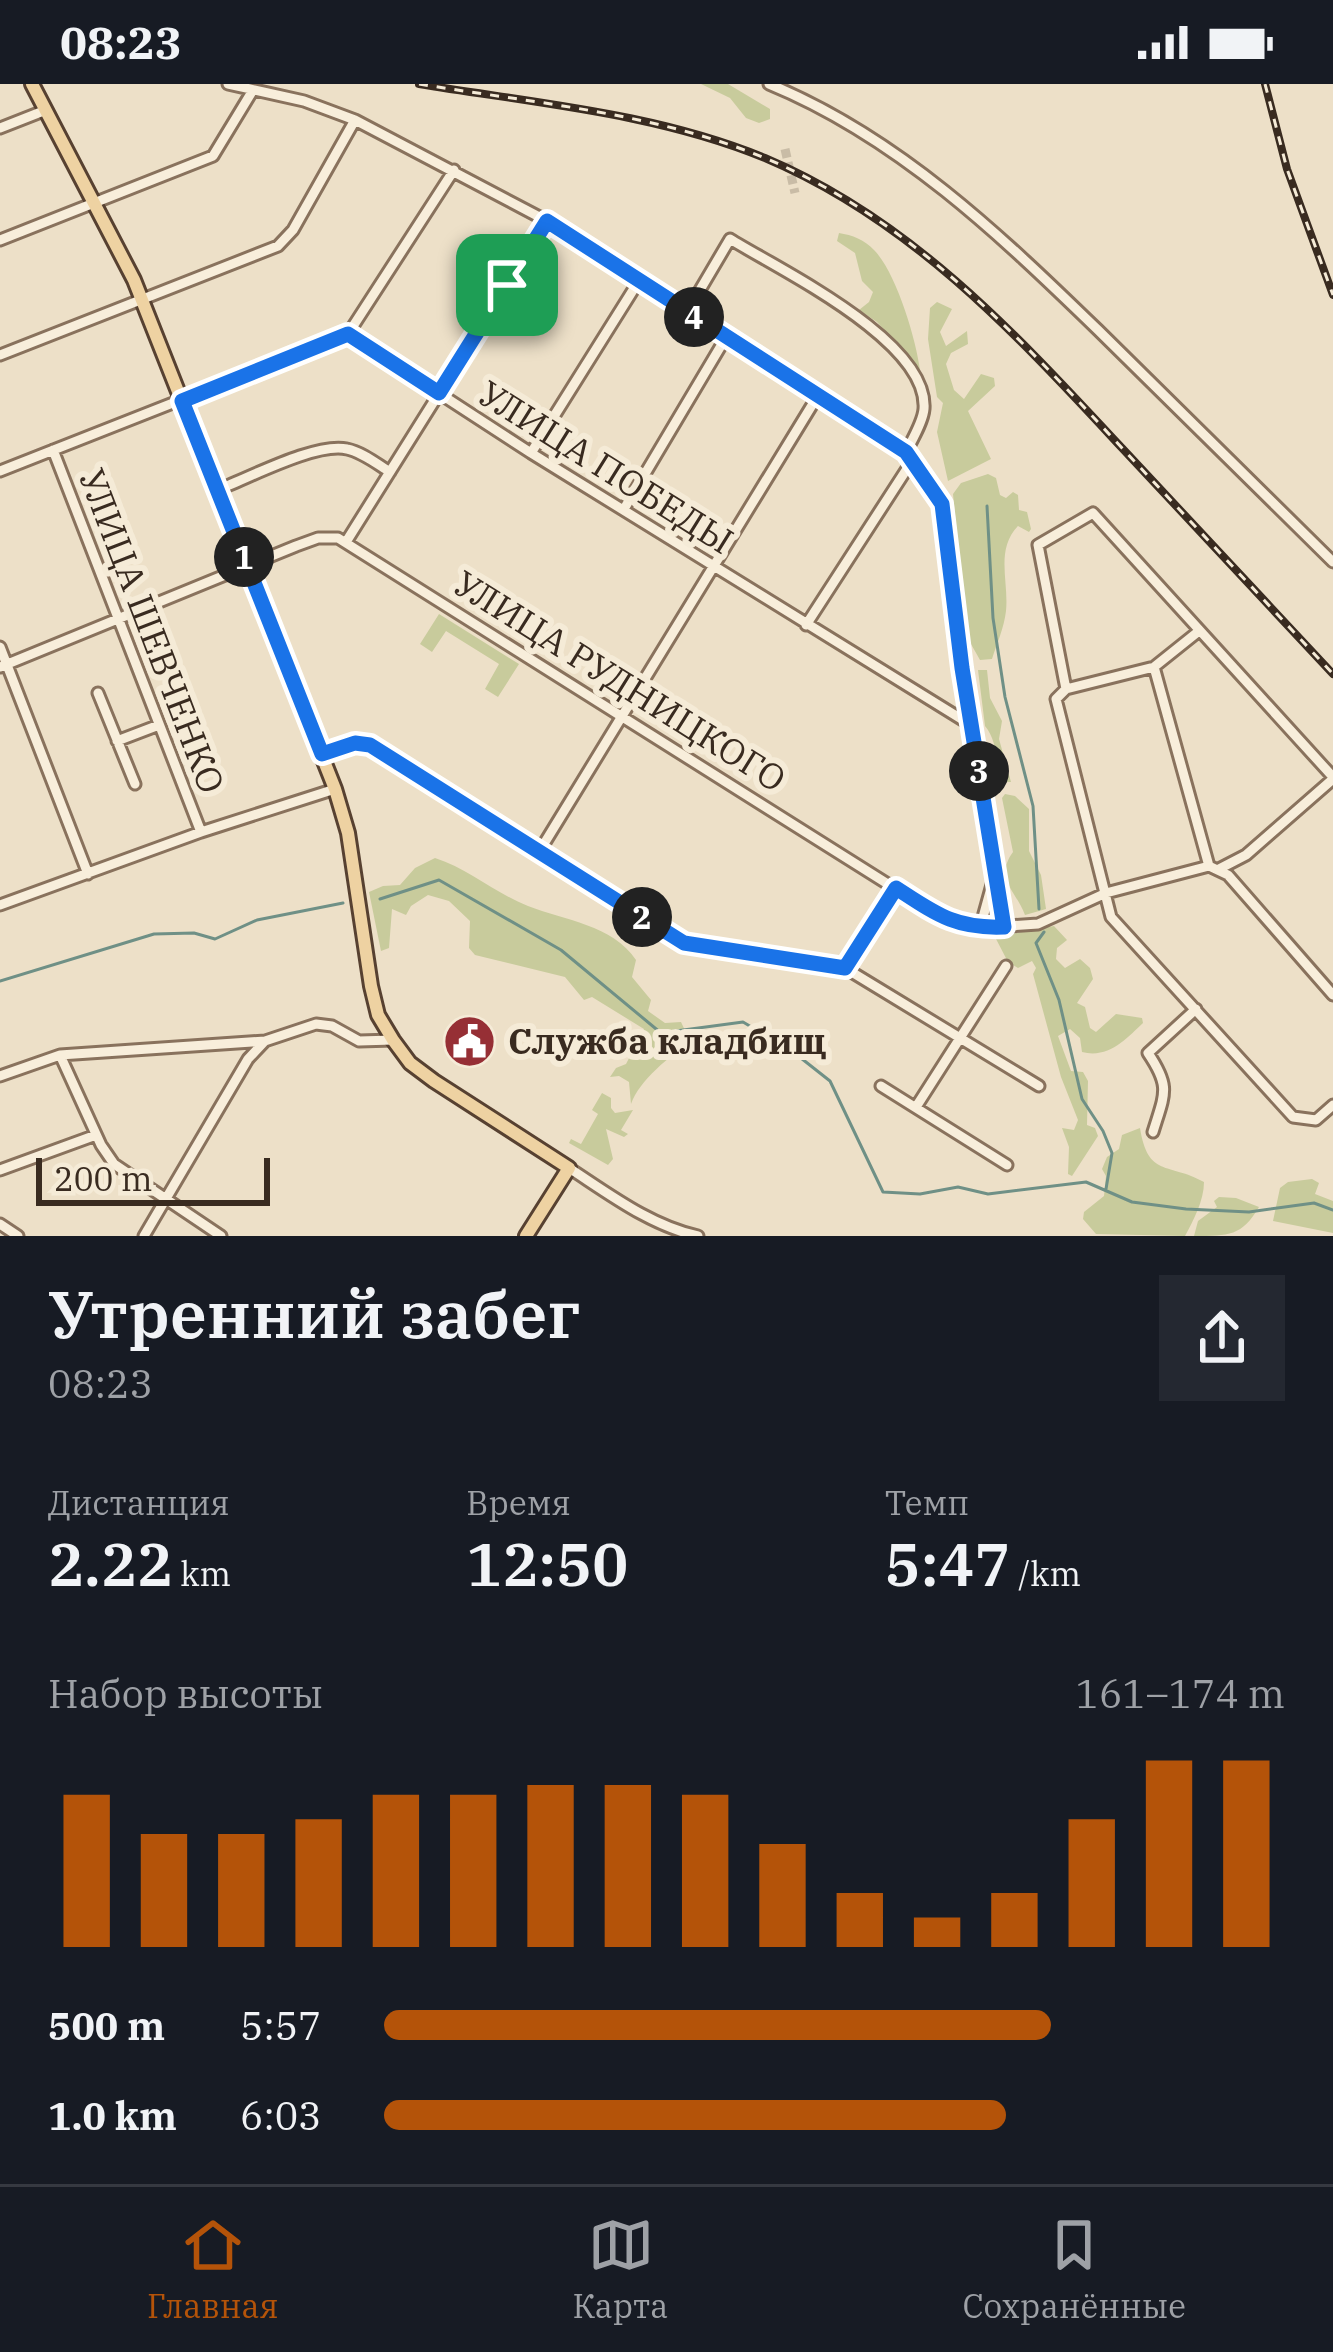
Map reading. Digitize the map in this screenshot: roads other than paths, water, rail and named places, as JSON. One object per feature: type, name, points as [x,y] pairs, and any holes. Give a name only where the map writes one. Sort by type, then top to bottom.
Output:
[{"type":"main road","points":[[32,84],[140,298],[335,788],[348,833],[378,1015],[410,1063],[569,1168],[526,1236]]},
{"type":"street","points":[[228,84],[304,101],[355,120],[454,170],[640,279],[909,457],[942,504],[1004,927]]},
{"type":"street","points":[[769,84],[848,124],[907,163],[1015,250],[1333,562]]},
{"type":"street","points":[[0,240],[213,156],[253,90]]},
{"type":"street","points":[[0,128],[46,110]]},
{"type":"street","points":[[0,355],[278,246],[293,230],[355,120]]},
{"type":"street","points":[[0,470],[348,334],[454,170]]},
{"type":"street","points":[[3,666],[318,538],[346,542],[547,221]]},
{"type":"street","points":[[686,312],[730,239],[876,329],[901,351],[922,394],[924,410],[909,457],[806,625]]},
{"type":"street","points":[[531,453],[640,279]]},
{"type":"street","name":"УЛИЦА ПОБЕДЫ","points":[[348,334],[971,725]]},
{"type":"street","points":[[624,508],[725,339]]},
{"type":"street","points":[[538,852],[817,398]]},
{"type":"street","points":[[218,490],[338,447],[355,450],[390,472]]},
{"type":"street","name":"УЛИЦА ШЕВЧЕНКО","points":[[53,450],[201,832]]},
{"type":"street","points":[[1066,689],[1038,545],[1094,513],[1333,778]]},
{"type":"street","name":"УЛИЦА РУДНИЦКОГО","points":[[346,542],[946,920],[980,928],[1038,924],[1106,893],[1214,867],[1246,855],[1333,778]]},
{"type":"street","points":[[1199,631],[1154,667],[1066,689],[1056,699],[1112,916],[1293,1117],[1316,1120],[1333,1105]]},
{"type":"street","points":[[0,647],[3,666],[88,874]]},
{"type":"street","points":[[1154,667],[1214,867],[1333,995]]},
{"type":"street","points":[[98,693],[135,784]]},
{"type":"street","points":[[117,741],[159,724]]},
{"type":"street","points":[[322,754],[355,743],[370,745],[684,943],[845,968],[1039,1086]]},
{"type":"street","points":[[1,902],[335,788]]},
{"type":"street","points":[[980,928],[994,874]]},
{"type":"street","points":[[845,968],[896,888]]},
{"type":"street","points":[[916,1107],[1006,965]]},
{"type":"street","points":[[1154,1132],[1166,1089],[1164,1076],[1148,1052],[1196,1009]]},
{"type":"street","points":[[0,1076],[60,1055],[265,1041],[316,1024],[332,1026],[359,1041],[393,1040]]},
{"type":"street","points":[[144,1236],[248,1060],[265,1041]]},
{"type":"street","points":[[60,1055],[114,1164],[221,1236]]},
{"type":"street","points":[[881,1086],[1006,1165]]},
{"type":"street","points":[[0,1170],[96,1135]]},
{"type":"street","points":[[569,1168],[678,1234],[698,1236]]},
{"type":"street","points":[[0,1224],[18,1236]]},
{"type":"waterway","points":[[987,506],[993,618],[1005,697],[1033,806],[1039,909]]},
{"type":"waterway","points":[[380,899],[439,880],[561,950],[661,1033],[743,1022],[830,1081],[883,1192],[920,1194],[958,1187],[988,1194],[1086,1182],[1132,1202],[1186,1209],[1249,1212],[1314,1203],[1333,1210]]},
{"type":"waterway","points":[[0,981],[154,934],[194,933],[215,939],[257,920],[343,903]]},
{"type":"waterway","points":[[1044,932],[1036,943],[1059,1000],[1082,1099],[1112,1153],[1106,1189]]},
{"type":"tunnel","points":[[785,149],[795,193]]},
{"type":"railway","points":[[419,84],[594,111],[681,130],[765,158],[868,213],[1001,322],[1333,674]]},
{"type":"railway","points":[[1265,84],[1287,169],[1333,295]]},
{"type":"place","name":"Служба кладбищ","points":[[469,1041]]}]
